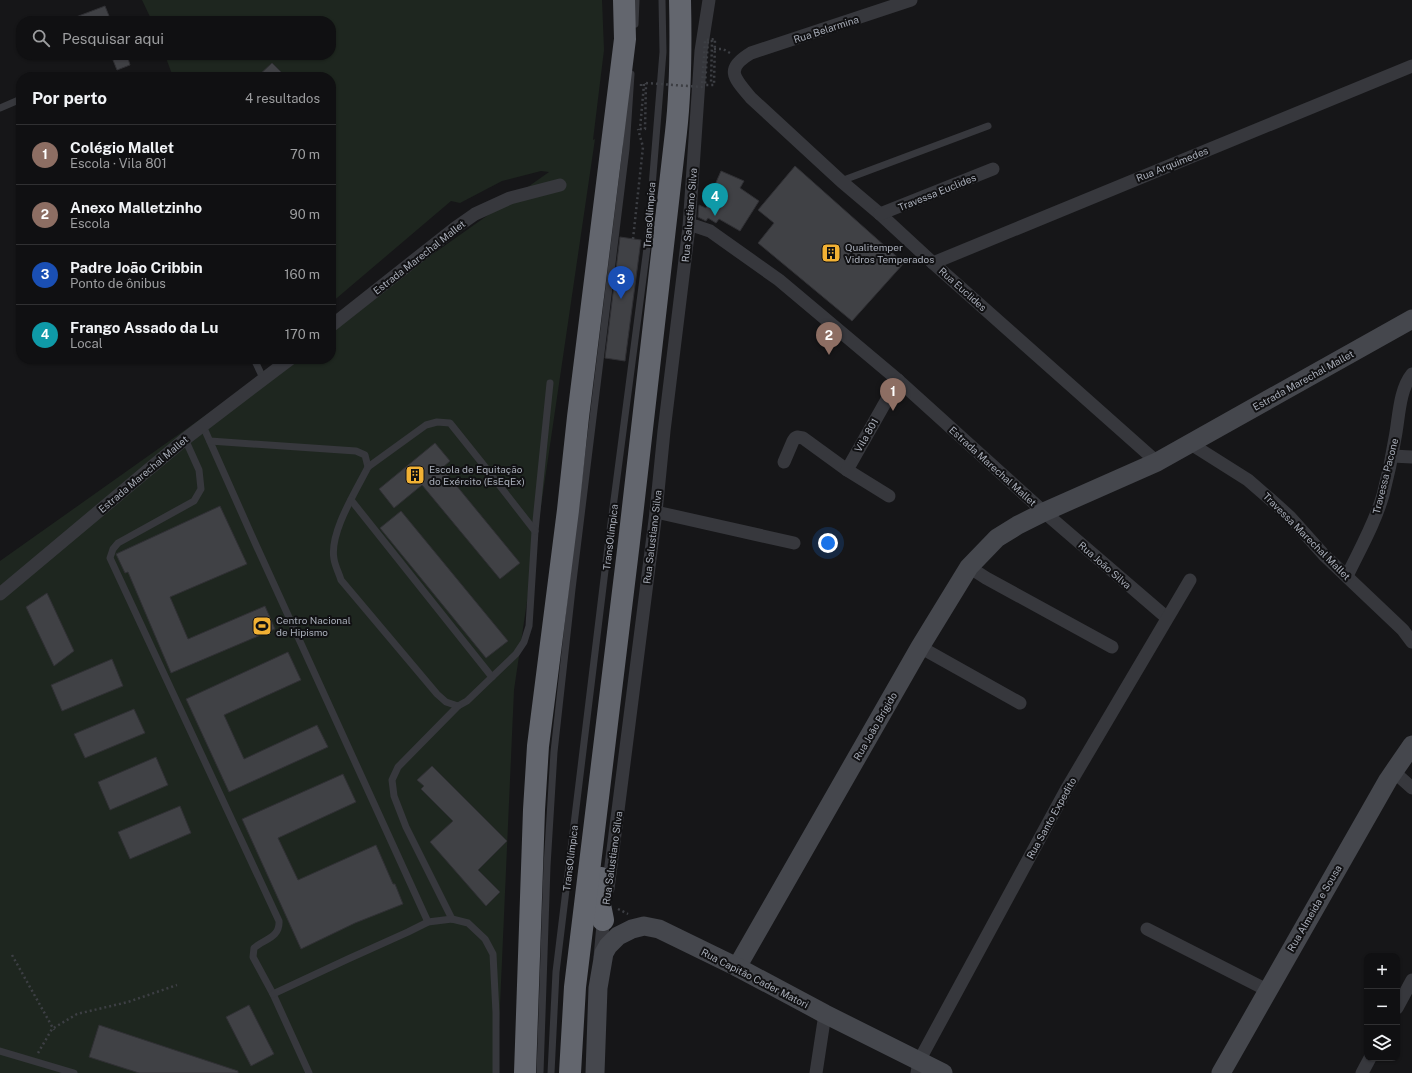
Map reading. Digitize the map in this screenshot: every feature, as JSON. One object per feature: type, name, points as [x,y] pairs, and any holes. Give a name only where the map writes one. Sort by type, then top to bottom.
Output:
[{"type":"highway","name":"TransOlímpica","points":[[525,1073],[540,870],[538,746],[625,39],[624,0]]},
{"type":"highway","name":"TransOlímpica","points":[[570,1073],[575,987],[629,542],[680,96],[680,0]]},
{"type":"highway","points":[[603,920],[600,905],[606,808],[629,594],[629,542]]},
{"type":"street","name":"Rua Salustiano Silva","points":[[595,1073],[598,988],[603,920],[614,846],[656,512],[664,431],[689,227],[701,51],[709,0]]},
{"type":"street","name":"Rua Belarmina","points":[[741,59],[751,54],[911,0]]},
{"type":"street","name":"Rua Euclides","points":[[741,59],[736,63],[734,68],[735,76],[740,86],[751,98],[840,181],[880,214],[1157,462]]},
{"type":"street","name":"Rua Arquimedes","points":[[933,262],[1412,66]]},
{"type":"street","name":"Travessa Euclides","points":[[880,214],[993,169]]},
{"type":"street","name":"Estrada Marechal Mallet","points":[[336,322],[455,228],[475,214],[510,198],[560,185]]},
{"type":"street","name":"Estrada Marechal Mallet","points":[[689,227],[695,226],[710,231],[779,280],[898,380],[1044,512],[1157,462],[1412,319]]},
{"type":"street","name":"Estrada Marechal Mallet","points":[[0,594],[185,439],[284,364]]},
{"type":"street","name":"Travessa Pacone","points":[[1347,576],[1372,527],[1382,496],[1392,456],[1403,394],[1408,378],[1412,374]]},
{"type":"street","name":"Vila 801","points":[[847,470],[898,380]]},
{"type":"street","points":[[784,462],[793,441],[795,438],[800,437],[847,470],[889,496]]},
{"type":"street","name":"Travessa Marechal Mallet","points":[[1190,444],[1248,480],[1290,517],[1324,555],[1403,630],[1412,642]]},
{"type":"street","points":[[1392,456],[1412,458]]},
{"type":"street","points":[[656,512],[794,543]]},
{"type":"street","name":"Rua João Brígido","points":[[737,967],[920,647],[969,567],[997,538],[1018,525],[1044,512]]},
{"type":"street","name":"Rua João Silva","points":[[1044,512],[1166,618]]},
{"type":"street","points":[[969,567],[1112,647]]},
{"type":"street","name":"Rua Santo Expedito","points":[[918,1067],[1066,790],[1166,618],[1190,580]]},
{"type":"street","points":[[920,647],[1020,703]]},
{"type":"street","name":"Rua Almeida e Sousa","points":[[1221,1073],[1393,771],[1412,745]]},
{"type":"street","points":[[1393,771],[1412,788]]},
{"type":"street","name":"Rua Capitão Cader Matori","points":[[598,988],[604,953],[608,946],[618,936],[632,928],[644,926],[659,929],[737,967],[825,1014],[918,1067],[943,1073]]},
{"type":"street","points":[[1146,929],[1267,990]]},
{"type":"street","points":[[1400,1002],[1412,980]]},
{"type":"street","points":[[816,1073],[825,1014]]},
{"type":"street","points":[[1362,1073],[1368,1061]]},
{"type":"lane","points":[[634,34],[636,0]]},
{"type":"lane","name":"TransOlímpica","points":[[551,1073],[556,972],[647,248],[663,52],[662,0]]},
{"type":"lane","name":"TransOlímpica","points":[[540,1073],[540,870],[572,589],[626,150],[632,64]]},
{"type":"lane","points":[[0,108],[16,101]]},
{"type":"lane","points":[[840,181],[988,126]]},
{"type":"lane","points":[[256,364],[264,380]]},
{"type":"lane","points":[[452,919],[406,827],[394,796],[392,780],[398,767],[458,706],[467,701],[516,654],[524,642],[529,626],[535,531],[550,383]]},
{"type":"lane","points":[[458,706],[446,702],[437,694],[341,580],[334,559],[334,540],[340,522],[368,467],[426,425],[437,422],[450,423],[535,531]]},
{"type":"lane","points":[[203,426],[428,922]]},
{"type":"lane","points":[[185,439],[199,470],[201,489],[194,501],[118,543],[113,549],[110,558],[279,921],[277,933],[257,945],[252,953],[273,994],[309,1073]]},
{"type":"lane","points":[[210,442],[356,451],[365,455],[368,467]]},
{"type":"lane","points":[[351,500],[492,677]]},
{"type":"lane","points":[[273,994],[428,922],[452,919],[468,923],[485,939],[494,954],[496,1073]]},
{"type":"lane","points":[[0,1051],[74,1073]]},
{"type":"path","points":[[632,239],[643,156],[643,147],[638,130],[641,84],[644,84],[640,129],[644,129],[646,83],[702,86],[705,40],[715,39],[714,85],[705,85],[708,41],[712,42],[711,83]]},
{"type":"path","points":[[701,51],[710,49],[724,49],[741,59]]},
{"type":"path","points":[[12,955],[53,1029]]},
{"type":"path","points":[[33,1060],[53,1029],[77,1014],[128,1002],[177,985]]},
{"type":"shaded area","name":"Centro Nacional de Hipismo","points":[[142,0],[602,0],[604,50],[593,140],[595,139],[514,690],[497,1073],[0,1073],[0,561],[278,364],[336,364],[336,322],[549,172],[541,171],[502,181],[460,203],[451,201],[336,299],[336,72],[171,72],[167,60],[336,60],[336,16],[150,16]]},
{"type":"building","points":[[105,6],[109,16],[79,16]]},
{"type":"building","points":[[113,60],[128,60],[130,65],[117,70]]},
{"type":"building","points":[[272,63],[281,72],[262,72]]},
{"type":"building","name":"Qualitemper Vidros Temperados","points":[[795,166],[904,263],[852,321],[758,243],[774,223],[758,210]]},
{"type":"building","points":[[721,171],[744,181],[740,188],[759,201],[740,231],[719,219],[716,223],[708,218],[706,221],[698,217],[699,205],[706,208]]},
{"type":"building","points":[[620,237],[641,240],[625,361],[605,358]]},
{"type":"building","points":[[435,443],[450,461],[442,468],[520,563],[500,579],[422,485],[394,508],[379,489]]},
{"type":"building","points":[[220,506],[247,564],[170,597],[188,639],[265,606],[275,629],[171,673],[128,572],[125,573],[116,554]]},
{"type":"building","points":[[401,511],[508,641],[486,658],[380,528]]},
{"type":"building","points":[[47,593],[74,651],[54,666],[26,607]]},
{"type":"building","points":[[288,652],[301,680],[224,715],[244,759],[317,725],[328,747],[229,792],[186,699]]},
{"type":"building","points":[[112,659],[123,686],[62,711],[51,685]]},
{"type":"building","points":[[134,709],[145,733],[85,758],[74,734]]},
{"type":"building","points":[[156,757],[168,785],[110,810],[98,782]]},
{"type":"building","points":[[432,766],[507,841],[478,870],[500,892],[486,906],[430,842],[453,821],[421,789],[424,786],[417,780]]},
{"type":"building","points":[[343,774],[356,802],[278,838],[298,880],[376,845],[403,904],[355,923],[301,949],[242,819]]},
{"type":"building","points":[[180,806],[191,833],[130,859],[118,832]]},
{"type":"building","points":[[249,1005],[274,1054],[251,1066],[226,1017]]},
{"type":"building","points":[[99,1025],[238,1071],[238,1073],[139,1073],[89,1057]]},
{"type":"place","name":"Frango Assado da Lu","points":[[715,216]]},
{"type":"place","name":"Qualitemper Vidros Temperados","points":[[831,253]]},
{"type":"place","name":"Padre João Cribbin","points":[[621,299]]},
{"type":"place","name":"Anexo Malletzinho","points":[[829,355]]},
{"type":"place","name":"Colégio Mallet","points":[[893,411]]},
{"type":"place","name":"Escola de Equitação do Exército (EsEqEx)","points":[[415,475]]},
{"type":"place","name":"Centro Nacional de Hipismo","points":[[262,626]]}]
